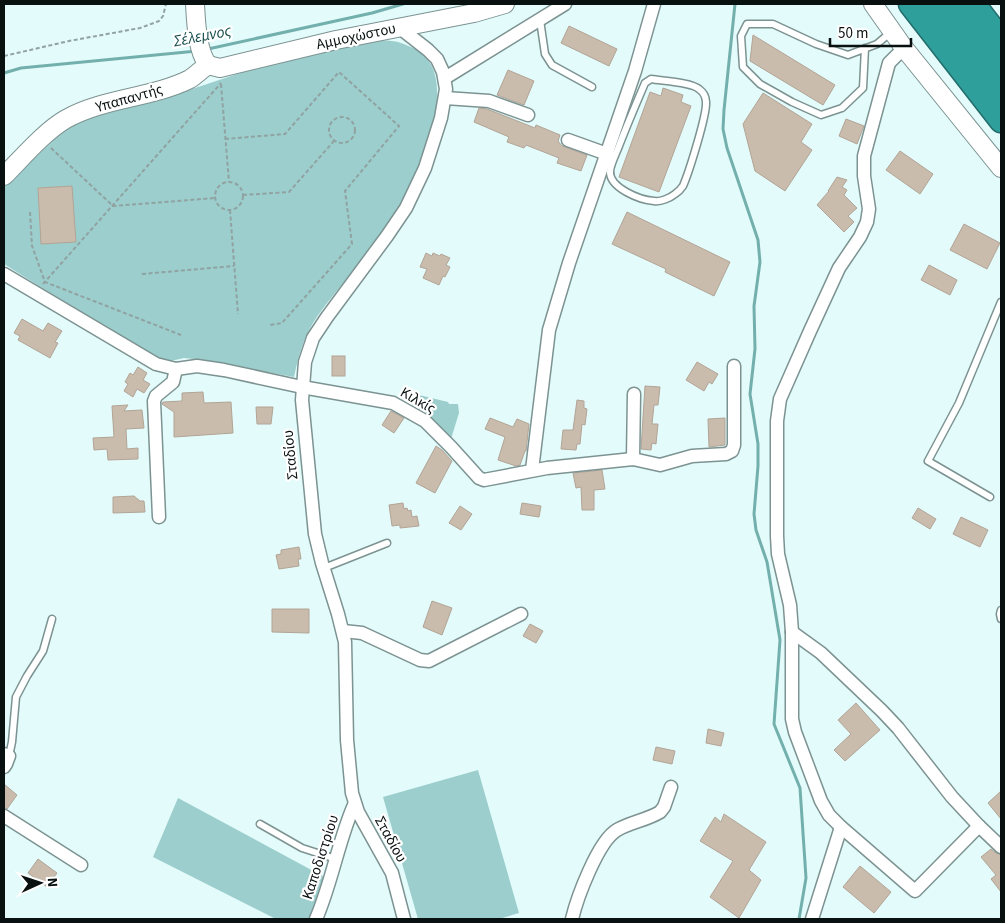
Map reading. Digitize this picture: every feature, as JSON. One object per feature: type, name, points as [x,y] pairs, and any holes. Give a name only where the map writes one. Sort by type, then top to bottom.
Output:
[{"type":"highway","points":[[910,4],[1001,121]]},
{"type":"highway","points":[[934,4],[1001,91]]},
{"type":"highway","points":[[954,4],[1001,65]]},
{"type":"highway","points":[[974,4],[1001,39]]},
{"type":"street","points":[[195,4],[196,25],[205,62]]},
{"type":"street","name":"Αμμοχώστου","points":[[205,62],[220,68],[336,40],[474,13],[505,4]]},
{"type":"street","points":[[445,78],[565,4]]},
{"type":"street","points":[[532,470],[549,330],[569,263],[635,71],[654,4]]},
{"type":"street","points":[[873,4],[904,48],[1001,168]]},
{"type":"street","name":"Σταδίου","points":[[400,28],[433,54],[445,78],[445,98],[434,143],[414,193],[388,236],[320,327],[306,356],[302,387],[303,427],[313,515],[324,568],[343,631],[350,785],[354,805],[392,873],[404,919]]},
{"type":"street","points":[[904,48],[889,63],[864,156],[864,176],[869,209],[867,222],[839,268],[806,339],[779,406],[777,421],[777,536],[780,560],[789,597],[792,632],[791,702],[793,726],[821,801],[829,815],[841,828],[915,891],[979,826]]},
{"type":"street","name":"Υπαπαντής","points":[[4,176],[42,138],[65,119],[86,110],[172,86],[191,78],[205,62]]},
{"type":"street","points":[[445,98],[489,101],[528,115]]},
{"type":"street","points":[[568,140],[607,154]]},
{"type":"street","name":"Κιλκίς","points":[[4,274],[156,364],[176,369],[197,366],[224,370],[302,387],[393,403],[418,416],[432,427],[481,479],[492,479],[532,470],[633,459],[660,465],[692,456],[726,454],[732,451],[734,446],[734,366]]},
{"type":"street","points":[[159,517],[154,401],[156,396],[173,382],[176,369]]},
{"type":"street","points":[[633,459],[634,394]]},
{"type":"street","points":[[343,631],[362,633],[420,660],[429,661],[521,614]]},
{"type":"street","points":[[792,632],[821,652],[882,711],[898,728],[952,797],[1001,847]]},
{"type":"street","points":[[572,919],[581,890],[607,839],[618,829],[660,812],[664,807],[671,787]]},
{"type":"street","name":"Καποδιστρίου","points":[[316,919],[332,878],[348,818],[354,805]]},
{"type":"street","points":[[4,816],[81,865]]},
{"type":"street","points":[[812,919],[841,828]]},
{"type":"lane","points":[[540,20],[545,54],[552,65],[592,87]]},
{"type":"lane","points":[[865,48],[863,88],[842,108],[821,115],[792,102],[760,84],[742,67],[741,36],[747,24],[773,24],[816,44],[848,55],[865,48],[877,44],[892,31]]},
{"type":"lane","points":[[615,127],[628,123],[645,83],[651,79],[699,88],[705,96],[706,104],[682,188],[674,195],[654,202],[616,186],[611,179],[610,170],[628,123]]},
{"type":"lane","points":[[990,497],[928,461],[959,403],[1001,302]]},
{"type":"lane","points":[[324,568],[387,543]]},
{"type":"lane","points":[[1001,610],[1001,619]]},
{"type":"lane","points":[[5,759],[12,742],[16,697],[26,676],[43,651],[52,619]]},
{"type":"lane","points":[[260,824],[302,848],[336,859]]},
{"type":"path","points":[[4,56],[69,41],[140,28],[159,21],[163,16],[166,4]]},
{"type":"path","points":[[225,139],[285,134],[339,72],[399,126],[345,191],[352,244],[282,323],[270,324]]},
{"type":"path","points":[[221,79],[229,182]]},
{"type":"path","points":[[34,293],[221,83]]},
{"type":"path","points":[[343,117],[351,120],[356,132],[352,139],[341,144],[334,141],[329,134],[332,122],[343,117]]},
{"type":"path","points":[[243,195],[289,192],[334,141]]},
{"type":"path","points":[[48,144],[113,206],[216,198]]},
{"type":"path","points":[[229,182],[238,185],[243,195],[240,205],[230,210],[220,207],[216,198],[218,188],[229,182]]},
{"type":"path","points":[[230,210],[238,314]]},
{"type":"path","points":[[30,212],[32,246],[45,282],[181,335]]},
{"type":"path","points":[[142,274],[234,266]]},
{"type":"shaded area","points":[[372,41],[400,42],[425,56],[432,67],[436,79],[437,93],[433,122],[426,148],[407,194],[371,247],[313,323],[301,349],[294,377],[203,360],[184,358],[166,362],[4,264],[4,186],[66,129],[92,116],[186,91],[264,65]]},
{"type":"shaded area","points":[[419,395],[448,402],[449,404],[458,404],[459,413],[450,442],[419,411]]},
{"type":"shaded area","points":[[478,770],[519,913],[499,919],[418,919],[383,797]]},
{"type":"shaded area","points":[[178,798],[330,880],[314,919],[276,919],[153,857]]},
{"type":"building","points":[[569,26],[617,49],[609,66],[561,43]]},
{"type":"building","points":[[753,35],[835,85],[823,105],[750,61]]},
{"type":"building","points":[[508,70],[534,81],[524,105],[497,95]]},
{"type":"building","points":[[663,88],[683,95],[681,102],[691,106],[659,192],[619,177],[650,92],[661,96]]},
{"type":"building","points":[[763,93],[812,124],[801,142],[812,150],[785,191],[755,171],[743,124]]},
{"type":"building","points":[[479,108],[487,109],[535,128],[536,125],[560,135],[558,141],[562,146],[587,155],[581,171],[557,163],[559,158],[526,145],[524,148],[507,142],[509,137],[474,122]]},
{"type":"building","points":[[846,119],[864,126],[857,144],[839,136]]},
{"type":"building","points":[[900,151],[933,174],[920,194],[886,170]]},
{"type":"building","points":[[837,177],[847,180],[842,187],[847,190],[844,195],[857,208],[848,216],[854,222],[844,232],[817,205],[829,191]]},
{"type":"building","points":[[72,186],[76,242],[41,244],[38,188]]},
{"type":"building","points":[[627,212],[730,262],[714,296],[665,272],[666,269],[612,244]]},
{"type":"building","points":[[964,224],[1000,243],[987,269],[950,250]]},
{"type":"building","points":[[426,253],[432,256],[433,253],[440,256],[441,254],[450,258],[446,265],[450,267],[439,285],[423,278],[427,269],[420,267]]},
{"type":"building","points":[[929,265],[957,280],[950,295],[921,280]]},
{"type":"building","points":[[22,319],[43,331],[48,323],[62,331],[55,342],[58,343],[50,358],[18,340],[20,336],[14,333]]},
{"type":"building","points":[[332,356],[345,356],[345,376],[332,376]]},
{"type":"building","points":[[697,362],[718,374],[712,384],[709,382],[704,391],[686,380]]},
{"type":"building","points":[[138,367],[147,373],[143,380],[150,384],[144,393],[137,389],[133,397],[124,391],[128,384],[125,382],[130,373],[133,375]]},
{"type":"building","points":[[645,386],[660,387],[658,405],[654,405],[652,424],[658,424],[656,444],[652,443],[651,450],[641,449]]},
{"type":"building","points":[[203,392],[204,403],[231,402],[233,433],[174,437],[174,412],[162,404],[163,402],[182,401],[182,393]]},
{"type":"building","points":[[577,400],[584,401],[584,408],[587,409],[585,425],[582,424],[580,444],[577,444],[576,450],[561,449],[563,430],[573,430]]},
{"type":"building","points":[[128,405],[124,411],[142,410],[144,428],[126,429],[127,449],[138,448],[138,459],[108,460],[107,449],[94,450],[93,438],[114,437],[112,406]]},
{"type":"building","points":[[256,407],[273,407],[271,424],[257,424]]},
{"type":"building","points":[[391,411],[404,418],[394,433],[382,425]]},
{"type":"building","points":[[490,418],[513,427],[517,419],[529,424],[526,451],[520,465],[516,466],[498,460],[505,437],[485,429]]},
{"type":"building","points":[[725,418],[725,445],[709,447],[708,419]]},
{"type":"building","points":[[436,446],[452,461],[435,493],[416,483]]},
{"type":"building","points":[[602,470],[605,489],[594,490],[594,510],[582,510],[581,487],[576,488],[573,473]]},
{"type":"building","points":[[134,496],[140,501],[144,501],[145,512],[113,513],[113,497]]},
{"type":"building","points":[[403,503],[404,509],[411,510],[412,517],[417,516],[419,526],[400,528],[400,525],[392,526],[389,505]]},
{"type":"building","points":[[522,503],[541,506],[539,517],[520,514]]},
{"type":"building","points":[[460,506],[472,514],[461,530],[449,523]]},
{"type":"building","points":[[918,508],[936,519],[930,529],[912,518]]},
{"type":"building","points":[[961,517],[988,530],[980,547],[953,534]]},
{"type":"building","points":[[299,547],[301,559],[298,559],[299,566],[279,569],[276,555],[281,554],[281,550]]},
{"type":"building","points":[[432,601],[452,608],[442,635],[423,627]]},
{"type":"building","points":[[272,609],[309,609],[309,633],[272,632]]},
{"type":"building","points":[[530,624],[543,631],[536,643],[523,636]]},
{"type":"building","points":[[856,703],[880,730],[845,761],[834,750],[851,734],[838,720]]},
{"type":"building","points":[[708,729],[724,733],[721,746],[706,743]]},
{"type":"building","points":[[656,747],[675,751],[672,764],[653,760]]},
{"type":"building","points":[[4,784],[17,795],[7,809],[4,808]]},
{"type":"building","points":[[1001,791],[1001,819],[988,803]]},
{"type":"building","points":[[724,814],[766,842],[749,870],[761,880],[739,918],[710,897],[733,861],[700,841],[715,817],[721,822]]},
{"type":"building","points":[[991,849],[1001,855],[1001,892],[991,879],[996,875],[981,857]]},
{"type":"building","points":[[38,859],[57,873],[47,887],[28,873]]},
{"type":"building","points":[[860,866],[891,892],[874,913],[843,887]]},
{"type":"waterway","name":"Σέλεμνος","points":[[208,49],[372,13],[403,4]]},
{"type":"waterway","points":[[735,4],[723,129],[727,148],[758,240],[760,262],[754,306],[755,349],[750,394],[758,444],[754,514],[756,530],[767,562],[780,640],[774,724],[800,788],[806,878],[799,919]]},
{"type":"waterway","name":"Σέλεμνος","points":[[4,73],[21,68],[197,51]]}]
